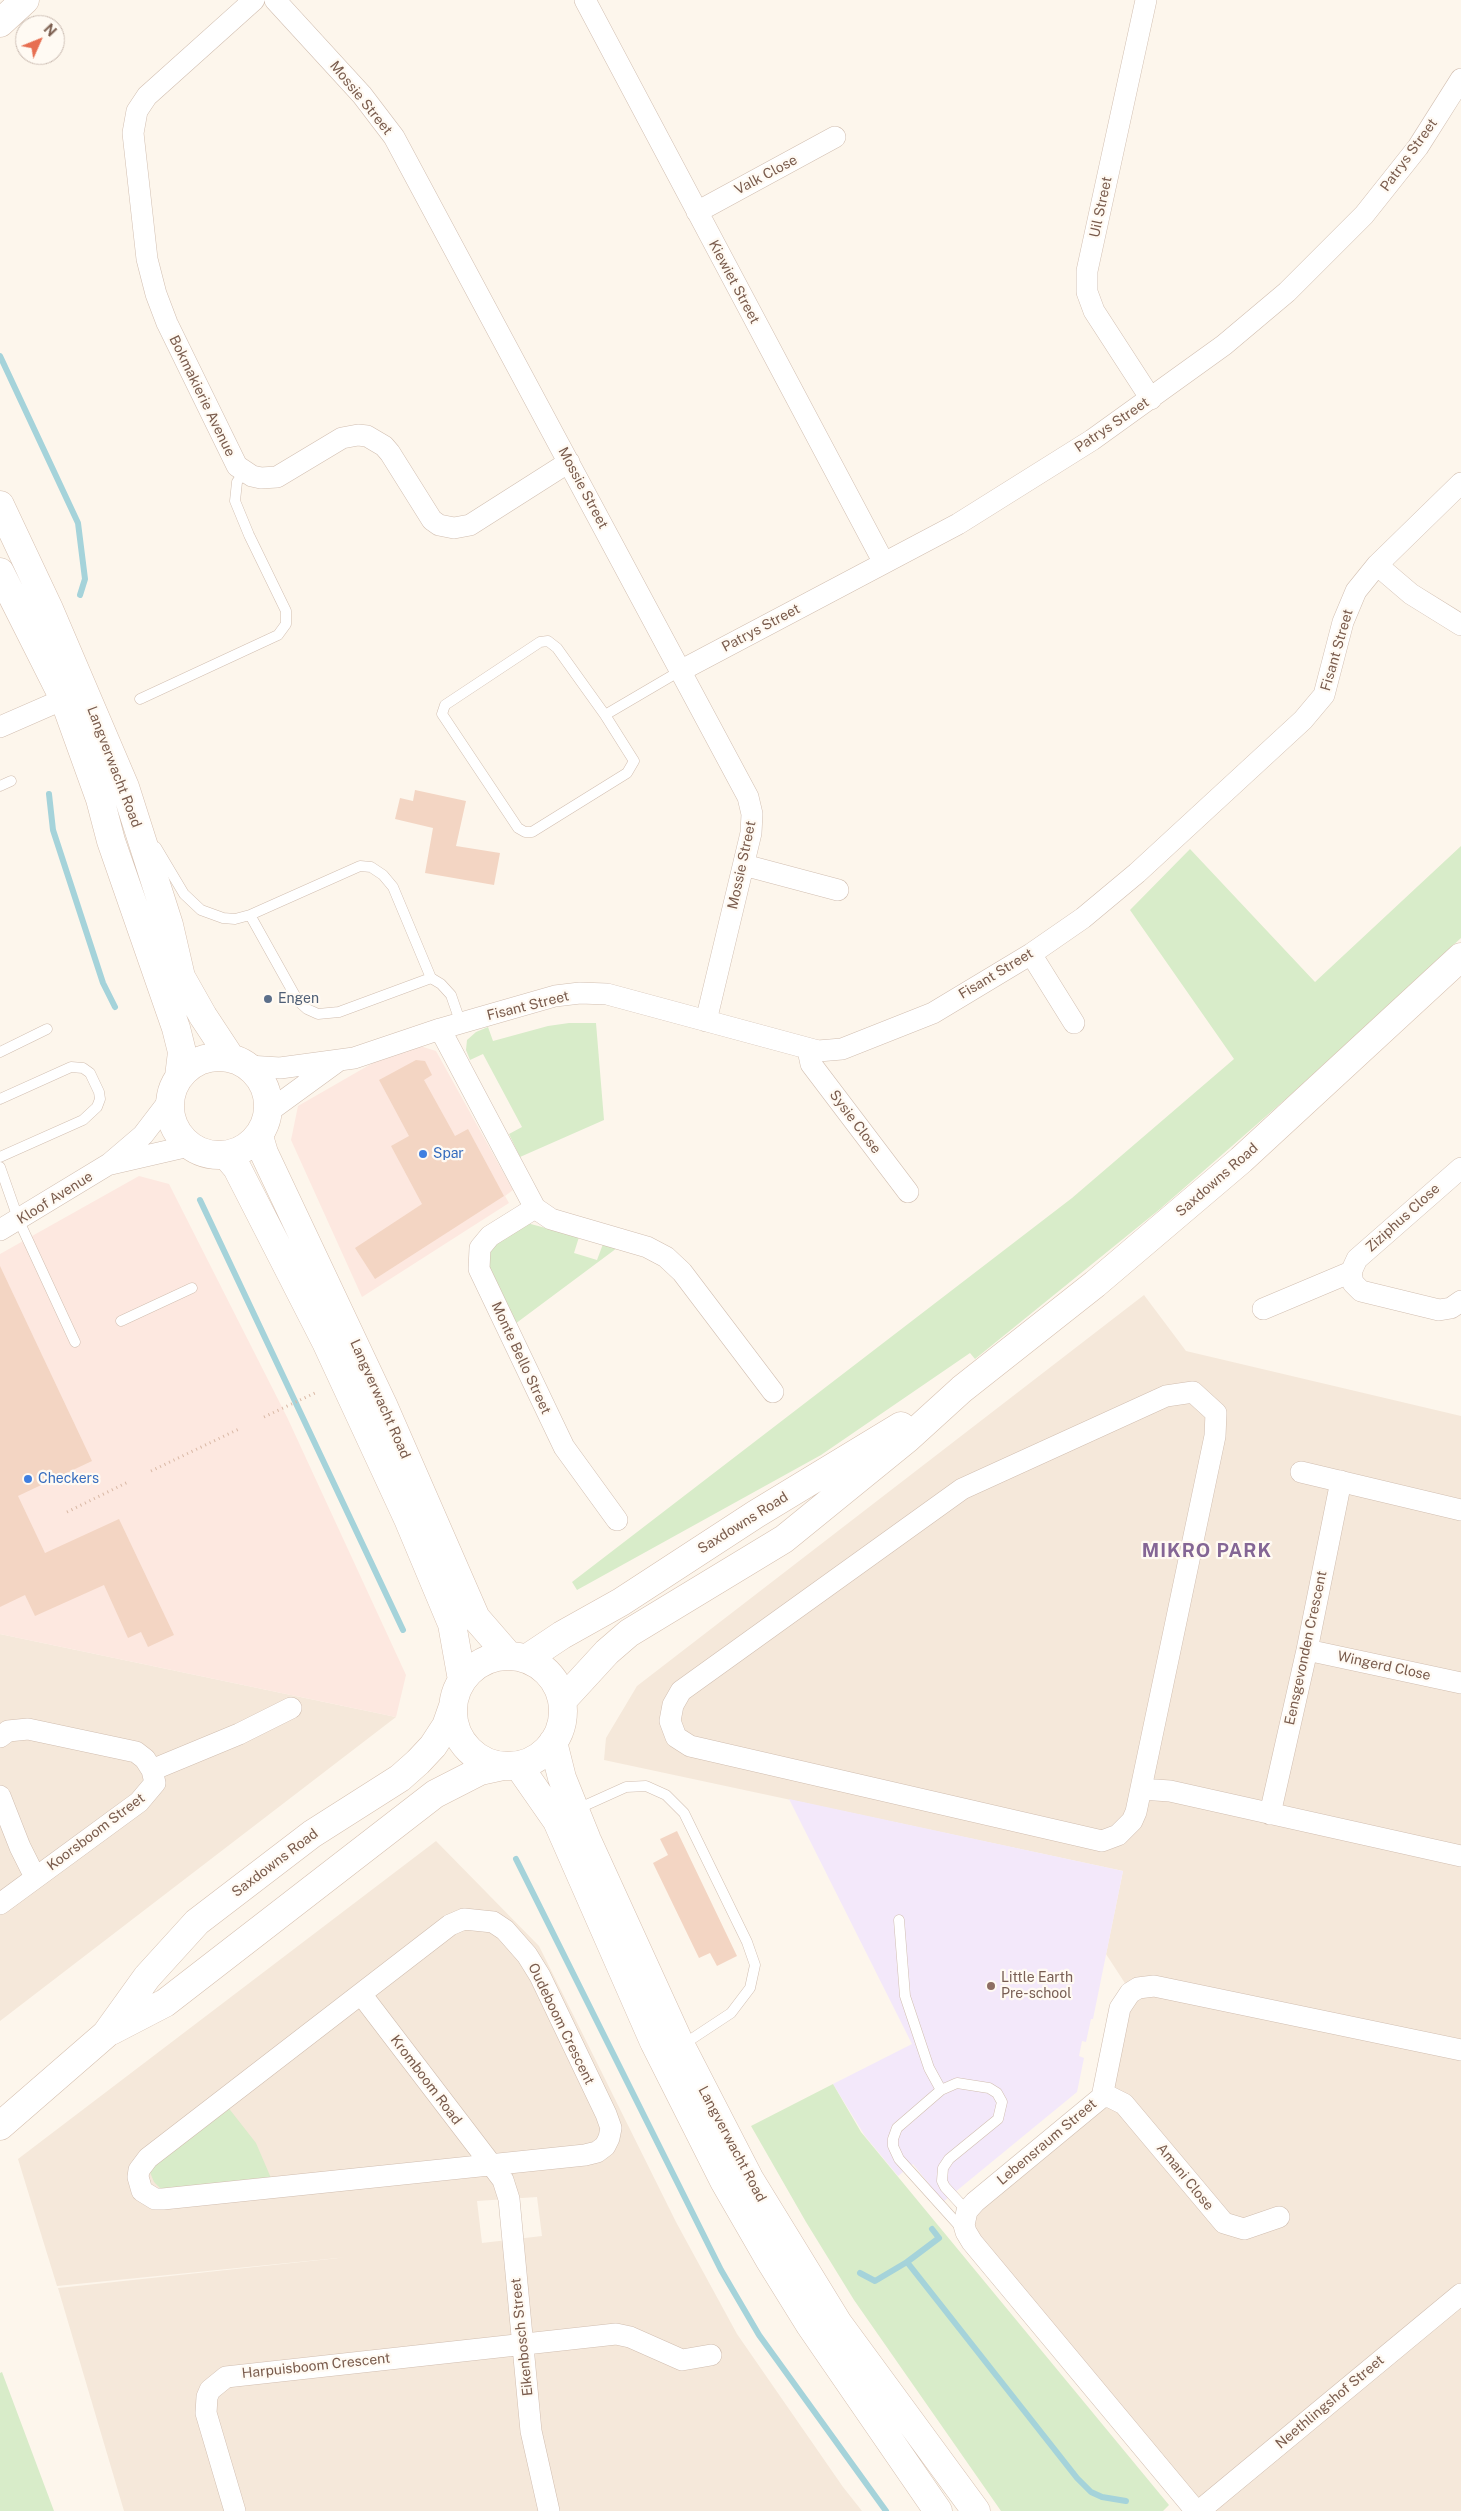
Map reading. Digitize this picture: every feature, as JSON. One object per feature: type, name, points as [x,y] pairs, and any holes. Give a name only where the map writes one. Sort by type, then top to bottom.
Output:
[{"type":"street","points":[[0,23],[25,0]]},
{"type":"street","name":"Bokmakierie Avenue","points":[[254,0],[147,96],[137,110],[133,133],[147,259],[156,294],[167,323],[232,458],[244,472],[261,478],[277,477],[342,438],[350,435],[367,436],[384,446],[390,453],[432,520],[439,525],[454,528],[470,524],[569,462]]},
{"type":"street","name":"Mossie Street","points":[[275,0],[362,95],[394,137],[751,805],[751,833],[706,1021]]},
{"type":"street","name":"Kiewiet Street","points":[[585,0],[884,563]]},
{"type":"street","name":"Uil Street","points":[[1146,0],[1087,271],[1087,292],[1094,311],[1151,399]]},
{"type":"street","name":"Patrys Street","points":[[680,671],[884,563],[988,505],[1151,399],[1224,345],[1288,292],[1364,215],[1418,147],[1461,79]]},
{"type":"street","name":"Valk Close","points":[[697,212],[835,137]]},
{"type":"street","name":"Fisant Street","points":[[239,1062],[280,1068],[338,1061],[555,996],[580,993],[607,994],[808,1050],[830,1051],[842,1049],[933,1012],[1031,954],[1084,918],[1137,873],[1318,706],[1330,679],[1348,606],[1356,591],[1377,565],[1461,483]]},
{"type":"street","name":"Langverwacht Road","points":[[0,505],[49,609],[125,787],[169,925],[181,977],[203,1016],[239,1062]]},
{"type":"street","points":[[1377,565],[1411,594],[1461,625]]},
{"type":"street","name":"Langverwacht Road","points":[[0,572],[64,699],[100,799],[111,841],[176,1028],[182,1052],[174,1089]]},
{"type":"street","points":[[0,727],[64,699]]},
{"type":"street","points":[[744,864],[838,890]]},
{"type":"street","points":[[1031,954],[1074,1023]]},
{"type":"street","name":"Saxdowns Road","points":[[562,1701],[600,1658],[629,1633],[784,1539],[907,1439],[962,1389],[1169,1223],[1242,1160],[1461,957]]},
{"type":"street","points":[[440,1029],[535,1208],[551,1219],[647,1247],[666,1257],[682,1272],[773,1392]]},
{"type":"street","name":"Sysie Close","points":[[808,1050],[811,1064],[908,1192]]},
{"type":"street","points":[[211,1057],[239,1062],[264,1086],[268,1099],[263,1124],[238,1152],[226,1155],[207,1154],[189,1146],[173,1126],[174,1089],[199,1061],[211,1057]]},
{"type":"street","name":"Fisant Street","points":[[263,1124],[338,1061]]},
{"type":"street","name":"Kloof Avenue","points":[[9,1225],[108,1164],[143,1135],[174,1089]]},
{"type":"street","name":"Langverwacht Road","points":[[263,1124],[264,1153],[384,1407],[476,1618],[517,1657]]},
{"type":"street","name":"Kloof Avenue","points":[[108,1164],[189,1146]]},
{"type":"street","name":"Langverwacht Road","points":[[226,1155],[236,1168],[326,1342],[408,1519],[452,1624],[462,1680]]},
{"type":"street","name":"Ziziphus Close","points":[[1350,1272],[1357,1259],[1461,1168]]},
{"type":"street","name":"Monte Bello Street","points":[[535,1208],[490,1236],[480,1248],[479,1269],[564,1447],[617,1520]]},
{"type":"street","points":[[1264,1309],[1350,1272],[1353,1283],[1361,1291],[1439,1310],[1451,1308],[1461,1301]]},
{"type":"street","name":"Saxdowns Road","points":[[517,1657],[562,1635],[628,1598],[756,1514],[962,1389]]},
{"type":"street","points":[[1193,1392],[1216,1413],[1215,1436],[1141,1790],[1132,1821],[1118,1835],[1102,1842],[690,1746],[676,1737],[670,1721],[672,1705],[681,1691],[962,1489],[1166,1396],[1193,1392]]},
{"type":"street","points":[[1301,1472],[1461,1510]]},
{"type":"street","name":"Eensgevonden Crescent","points":[[1270,1814],[1307,1650],[1341,1481]]},
{"type":"street","name":"Wingerd Close","points":[[1307,1650],[1461,1682]]},
{"type":"street","points":[[517,1657],[539,1666],[550,1675],[558,1687],[562,1701],[563,1715],[560,1730],[553,1742],[538,1757],[511,1766],[489,1763],[476,1756],[458,1734],[453,1721],[452,1706],[462,1680],[472,1669],[484,1661],[517,1657]]},
{"type":"street","name":"Saxdowns Road","points":[[106,2034],[147,1977],[197,1922],[312,1834],[400,1778],[433,1746],[446,1726],[452,1706]]},
{"type":"street","points":[[0,1737],[8,1731],[28,1729],[126,1749],[136,1752],[145,1759],[152,1770],[239,1734],[291,1708]]},
{"type":"street","name":"Langverwacht Road","points":[[553,1742],[562,1778],[575,1810],[680,2046],[749,2178],[799,2262],[849,2338],[976,2511]]},
{"type":"street","name":"Langverwacht Road","points":[[511,1766],[557,1821],[654,2042],[724,2181],[810,2325],[938,2511]]},
{"type":"street","name":"Saxdowns Road","points":[[0,2126],[106,2034],[165,2002],[435,1794],[480,1771],[511,1766]]},
{"type":"street","name":"Koorsboom Street","points":[[0,1904],[140,1802],[155,1783],[152,1770]]},
{"type":"street","points":[[1141,1790],[1170,1791],[1461,1856]]},
{"type":"street","name":"Koorsboom Street","points":[[0,1796],[20,1847],[35,1877]]},
{"type":"street","name":"Oudeboom Crescent","points":[[464,1919],[493,1922],[505,1930],[527,1955],[540,1976],[611,2128],[605,2146],[598,2152],[493,2165],[163,2199],[155,2199],[142,2191],[138,2177],[139,2170],[148,2158],[450,1925],[464,1919]]},
{"type":"street","name":"Lebensraum Street","points":[[968,2211],[975,2202],[1102,2097],[1120,2008],[1130,1993],[1146,1986],[1154,1986],[1461,2050]]},
{"type":"street","name":"Kromboom Road","points":[[361,1994],[493,2165]]},
{"type":"street","name":"Amani Close","points":[[1102,2097],[1118,2100],[1129,2109],[1224,2223],[1244,2229],[1279,2217]]},
{"type":"street","name":"Eikenbosch Street","points":[[493,2165],[504,2180],[509,2199],[531,2432],[549,2511]]},
{"type":"street","points":[[968,2211],[965,2217],[966,2232],[1198,2511]]},
{"type":"street","name":"Neethlingshof Street","points":[[1198,2511],[1461,2294]]},
{"type":"street","name":"Harpuisboom Crescent","points":[[235,2511],[206,2413],[207,2397],[210,2390],[226,2377],[616,2334],[630,2336],[672,2358],[682,2360],[711,2355]]},
{"type":"lane","points":[[140,699],[278,635],[286,624],[286,611],[249,535],[235,501],[237,482],[244,472]]},
{"type":"lane","points":[[548,641],[557,648],[605,715],[634,760],[632,768],[532,832],[525,832],[518,828],[442,714],[445,704],[540,642],[548,641]]},
{"type":"lane","points":[[605,715],[680,671]]},
{"type":"lane","points":[[0,786],[11,781]]},
{"type":"lane","points":[[125,787],[168,870],[184,894],[201,910],[223,918],[235,919],[250,914],[360,866],[371,867],[383,875],[393,887],[431,978],[441,984],[451,996],[461,1024]]},
{"type":"lane","points":[[250,914],[298,1001],[307,1009],[318,1014],[339,1012],[431,978]]},
{"type":"lane","points":[[0,1052],[47,1029]]},
{"type":"lane","points":[[0,1099],[71,1067],[83,1068],[90,1073],[99,1092],[100,1099],[98,1107],[83,1120],[0,1157]]},
{"type":"lane","points":[[0,1167],[9,1225],[75,1342]]},
{"type":"lane","points":[[120,1321],[192,1288]]},
{"type":"lane","points":[[575,1810],[626,1787],[646,1786],[666,1795],[684,1813],[747,1942],[754,1965],[750,1988],[731,2013],[680,2046]]},
{"type":"lane","points":[[899,1920],[905,1996],[929,2068],[940,2090]]},
{"type":"lane","points":[[966,2232],[953,2222],[899,2159],[892,2139],[897,2128],[940,2090],[957,2083],[989,2088],[997,2093],[1002,2102],[998,2119],[949,2159],[943,2168],[942,2180],[944,2187],[968,2211]]},
{"type":"path","points":[[264,1417],[317,1392]]},
{"type":"path","points":[[151,1471],[242,1428]]},
{"type":"path","points":[[67,1512],[128,1482]]},
{"type":"shaded area","points":[[420,1046],[436,1051],[513,1190],[505,1196],[509,1203],[362,1297],[291,1140],[298,1106],[378,1060]]},
{"type":"shaded area","points":[[139,1176],[169,1184],[287,1417],[406,1675],[396,1717],[0,1634],[0,1254]]},
{"type":"shaded area","points":[[1144,1295],[1186,1351],[1461,1416],[1461,2511],[1195,2511],[963,2224],[1100,2096],[1130,1991],[1106,1954],[1123,1871],[604,1760],[606,1738],[637,1686]]},
{"type":"shaded area","points":[[0,1634],[396,1717],[0,2021]]},
{"type":"shaded area","name":"Little Earth Pre-school","points":[[789,1799],[1123,1871],[1093,2019],[1091,2019],[1086,2042],[1082,2041],[1079,2056],[1084,2058],[1077,2092],[943,2202],[913,2164],[898,2176],[865,2136],[833,2084],[912,2044]]},
{"type":"shaded area","points":[[436,1841],[539,1946],[676,2222],[737,2334],[843,2487],[862,2511],[124,2511],[58,2288],[348,2257],[57,2286],[18,2159]],"holes":[[[537,2197],[542,2236],[482,2243],[477,2201]]]},
{"type":"green space","points":[[1461,846],[1461,938],[1296,1090],[1160,1209],[975,1359],[970,1353],[821,1455],[577,1590],[572,1582],[1072,1198],[1234,1059],[1130,910],[1190,849],[1315,982]]},
{"type":"green space","points":[[569,1023],[596,1023],[604,1120],[520,1157],[509,1134],[522,1127],[483,1054],[470,1060],[466,1050],[467,1040],[476,1032],[488,1027],[493,1041],[548,1026]]},
{"type":"green space","points":[[527,1223],[579,1237],[574,1253],[597,1260],[603,1244],[617,1248],[515,1324],[488,1268],[488,1257],[491,1246]]},
{"type":"green space","points":[[833,2084],[861,2132],[1169,2505],[1163,2511],[1001,2511],[854,2300],[806,2222],[751,2126]]},
{"type":"green space","points":[[227,2106],[256,2143],[271,2178],[161,2189],[154,2182],[149,2170]]},
{"type":"green space","points":[[2,2372],[54,2511],[0,2511],[0,2373]]},
{"type":"building","points":[[415,790],[466,801],[456,846],[500,853],[494,885],[425,873],[433,828],[395,819],[400,798],[413,801]]},
{"type":"building","points":[[416,1060],[425,1061],[432,1075],[424,1080],[455,1136],[468,1129],[504,1196],[375,1279],[355,1248],[422,1204],[391,1146],[409,1136],[379,1080]]},
{"type":"building","name":"Checkers","points":[[0,1266],[92,1461],[18,1496],[45,1553],[119,1519],[174,1635],[148,1647],[141,1632],[128,1638],[104,1585],[35,1616],[25,1595],[0,1607]]},
{"type":"building","points":[[677,1831],[737,1956],[717,1966],[710,1953],[699,1958],[653,1863],[668,1855],[660,1839]]},
{"type":"waterway","points":[[0,356],[78,523],[85,579],[80,595]]},
{"type":"waterway","points":[[49,794],[53,830],[103,983],[115,1007]]},
{"type":"waterway","points":[[200,1200],[403,1630]]},
{"type":"waterway","points":[[516,1859],[721,2270],[759,2335],[886,2511]]},
{"type":"waterway","points":[[907,2262],[939,2238],[932,2229]]},
{"type":"waterway","points":[[860,2273],[875,2281],[907,2262],[1077,2478],[1091,2492],[1102,2497],[1126,2501]]},
{"type":"place","name":"Engen","points":[[268,999]]},
{"type":"place","name":"Spar","points":[[423,1154]]},
{"type":"place","name":"Checkers","points":[[28,1479]]},
{"type":"place","name":"Little Earth Pre-school","points":[[991,1986]]},
{"type":"district","name":"MIKRO PARK","points":[[1207,1551]]}]
